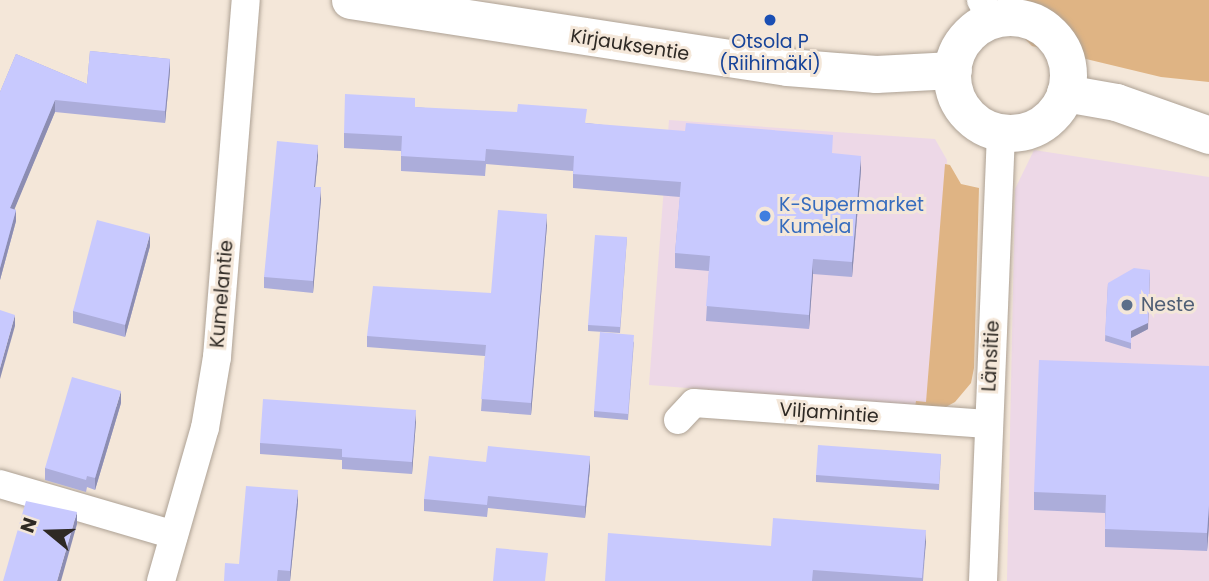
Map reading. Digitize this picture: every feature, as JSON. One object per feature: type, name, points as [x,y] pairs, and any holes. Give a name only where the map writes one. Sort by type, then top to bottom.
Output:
[{"type":"street","name":"Kumelantie","points":[[161,581],[205,428],[217,358],[246,0]]},
{"type":"street","name":"Kirjauksentie","points":[[350,0],[787,67],[876,74],[953,70]]},
{"type":"street","points":[[986,10],[1027,19],[1057,40],[1068,75],[1065,93],[1044,122],[1028,130],[1001,131],[975,121],[963,109],[955,93],[953,70],[963,41],[986,10]]},
{"type":"street","points":[[1065,93],[1116,102],[1209,135]]},
{"type":"street","name":"Länsitie","points":[[983,581],[987,425],[1001,131]]},
{"type":"street","name":"Viljamintie","points":[[678,420],[694,403],[987,425]]},
{"type":"street","points":[[0,484],[174,535]]},
{"type":"shaded area","points":[[1003,0],[1209,0],[1209,82],[1161,77],[1032,46],[1008,22]]},
{"type":"shaded area","points":[[669,120],[935,139],[947,160],[929,407],[649,385]]},
{"type":"shaded area","points":[[1034,150],[1209,177],[1209,581],[1007,581],[1015,189]]},
{"type":"shaded area","points":[[945,164],[950,165],[961,184],[979,188],[974,368],[971,383],[955,402],[944,408],[915,407],[916,401],[926,402]]},
{"type":"building","points":[[90,51],[170,59],[165,111],[55,100],[10,208],[16,210],[0,268],[0,92],[16,54],[87,84]]},
{"type":"building","points":[[345,94],[415,98],[415,107],[517,112],[518,104],[587,109],[585,123],[685,131],[686,123],[833,135],[832,153],[861,156],[852,262],[813,259],[809,315],[706,306],[710,256],[675,253],[681,182],[573,174],[574,156],[486,149],[485,161],[401,156],[402,136],[344,133]]},
{"type":"building","points":[[277,141],[318,145],[314,187],[321,187],[313,281],[264,277]]},
{"type":"building","points":[[498,210],[547,214],[531,403],[481,399],[486,345],[367,336],[373,286],[491,293]]},
{"type":"building","points":[[97,220],[150,234],[125,325],[73,311]]},
{"type":"building","points":[[595,235],[627,237],[620,327],[588,325]]},
{"type":"building","points":[[1134,268],[1150,270],[1148,323],[1131,331],[1131,343],[1105,335],[1108,283]]},
{"type":"building","points":[[0,310],[15,315],[0,368]]},
{"type":"building","points":[[600,332],[634,335],[628,414],[594,411]]},
{"type":"building","points":[[1039,360],[1209,366],[1207,533],[1105,529],[1106,495],[1034,492]]},
{"type":"building","points":[[72,377],[121,391],[95,478],[87,476],[86,480],[45,468]]},
{"type":"building","points":[[263,399],[416,410],[412,462],[342,457],[342,449],[260,443]]},
{"type":"building","points":[[818,445],[941,454],[939,484],[816,475]]},
{"type":"building","points":[[488,446],[590,456],[585,506],[488,496],[487,505],[424,499],[429,456],[486,462]]},
{"type":"building","points":[[246,486],[298,490],[290,571],[278,570],[277,581],[224,581],[225,563],[239,564]]},
{"type":"building","points":[[26,501],[77,512],[57,581],[3,581]]},
{"type":"building","points":[[773,518],[926,530],[922,578],[813,570],[812,581],[605,581],[608,533],[771,546]]},
{"type":"building","points":[[496,548],[548,553],[545,581],[493,581]]},
{"type":"place","name":"Otsola P (Riihimäki)","points":[[770,20]]},
{"type":"place","name":"K-Supermarket Kumela","points":[[765,216]]},
{"type":"place","name":"Neste","points":[[1127,305]]}]
